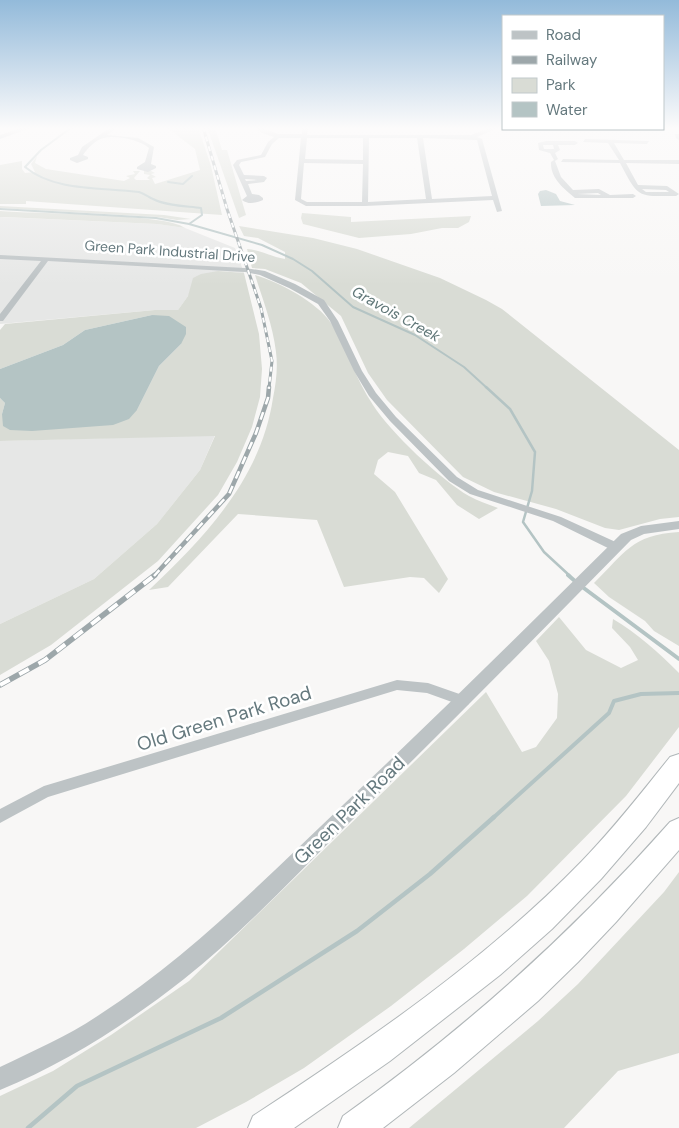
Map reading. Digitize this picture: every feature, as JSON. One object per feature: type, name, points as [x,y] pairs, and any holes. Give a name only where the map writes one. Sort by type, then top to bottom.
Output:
[{"type":"highway","points":[[265,1128],[339,1079],[413,1026],[480,972],[538,921],[589,870],[634,822],[679,764]]},
{"type":"highway","points":[[355,1128],[435,1068],[550,969],[615,904],[679,830]]},
{"type":"street","points":[[242,180],[250,196]]},
{"type":"street","points":[[300,180],[298,200],[309,204],[365,204],[496,198]]},
{"type":"street","points":[[365,204],[366,180]]},
{"type":"street","points":[[426,180],[429,201]]},
{"type":"street","points":[[490,180],[499,211]]},
{"type":"street","points":[[560,180],[577,197],[634,196]]},
{"type":"street","points":[[632,180],[636,187],[645,194],[676,194],[667,188],[636,187]]},
{"type":"street","name":"Green Park Industrial Drive","points":[[0,257],[176,264],[245,270],[262,273],[292,286],[320,302],[334,321],[358,371],[372,394],[393,419],[453,479],[474,492],[557,519],[616,547]]},
{"type":"street","points":[[0,319],[46,259]]},
{"type":"street","name":"Green Park Road","points":[[0,1079],[63,1048],[106,1023],[178,972],[229,926],[463,700],[626,537],[641,530],[679,525]]},
{"type":"street","name":"Old Green Park Road","points":[[0,816],[44,792],[397,686],[428,688],[463,700]]},
{"type":"shaded area","points":[[0,217],[157,224],[185,228],[235,248],[244,273],[218,271],[188,296],[178,310],[155,310],[0,324]]},
{"type":"shaded area","points":[[215,435],[200,470],[157,524],[94,579],[0,624],[0,441]]},
{"type":"green space","points":[[0,180],[153,180],[155,184],[169,180],[214,180],[222,215],[26,201],[26,204],[0,204]]},
{"type":"green space","points":[[226,180],[236,180],[246,215],[239,218]]},
{"type":"green space","points":[[0,206],[164,215],[191,219],[177,220],[158,217],[0,208]]},
{"type":"green space","points":[[0,211],[153,219],[173,223],[185,228],[157,224],[0,217]]},
{"type":"green space","points":[[302,213],[351,217],[351,222],[471,216],[469,222],[458,228],[442,228],[411,234],[359,238],[303,224]]},
{"type":"green space","points":[[239,226],[313,238],[357,249],[440,278],[502,309],[679,450],[679,517],[660,519],[619,530],[605,528],[556,509],[494,492],[463,477],[387,400],[368,373],[341,316],[301,283],[265,269],[252,268],[247,249],[285,259],[285,252],[258,238],[244,236]]},
{"type":"green space","points":[[218,271],[244,273],[259,334],[262,369],[260,397],[252,427],[237,462],[218,495],[158,561],[51,645],[0,675],[0,624],[94,579],[157,524],[200,470],[215,436],[0,441],[0,398],[5,403],[2,414],[137,410],[159,366],[181,344],[152,315],[85,330],[63,345],[0,369],[0,330],[5,324],[155,310],[178,310],[188,296],[193,278],[201,274]]},
{"type":"green space","points":[[255,275],[275,282],[297,294],[325,315],[337,333],[367,395],[391,428],[431,467],[458,489],[472,498],[498,508],[479,519],[457,505],[436,480],[419,473],[408,456],[388,452],[378,460],[374,474],[395,492],[448,579],[439,593],[424,578],[410,577],[344,587],[317,520],[238,514],[168,587],[149,590],[191,548],[228,504],[244,480],[257,454],[267,427],[275,387],[277,358],[270,323]]},
{"type":"green space","points":[[679,532],[679,646],[654,631],[645,621],[609,597],[594,583],[630,547],[650,537]]},
{"type":"green space","points":[[559,617],[586,650],[621,668],[638,660],[630,647],[612,628],[613,619],[664,658],[679,673],[679,727],[626,796],[527,896],[464,949],[391,1006],[304,1068],[246,1102],[196,1128],[0,1128],[0,1096],[53,1071],[111,1035],[189,981],[486,692],[522,752],[536,747],[557,718],[558,694],[549,661],[536,641]]},
{"type":"green space","points":[[679,872],[679,1053],[618,1071],[564,1128],[409,1128],[538,1021],[578,984],[664,892]]},
{"type":"water","points":[[546,190],[556,194],[560,201],[575,205],[541,206],[538,194],[540,191]]},
{"type":"water","points":[[152,315],[169,316],[186,327],[186,334],[181,344],[159,366],[137,410],[129,419],[113,425],[32,431],[10,430],[3,426],[2,414],[5,403],[0,398],[0,369],[63,345],[85,330]]},
{"type":"waterway","points":[[47,180],[64,185],[139,192],[164,203],[201,208],[202,215],[189,224]]},
{"type":"waterway","points":[[168,182],[183,184],[188,180]]},
{"type":"waterway","name":"Gravois Creek","points":[[0,209],[156,218],[189,224]]},
{"type":"waterway","name":"Gravois Creek","points":[[189,224],[262,245],[293,259],[312,271],[353,307],[415,335],[464,367],[487,388]]},
{"type":"waterway","name":"Gravois Creek","points":[[486,387],[510,409],[535,452],[532,491],[523,522],[544,552],[570,576]]},
{"type":"waterway","name":"Gravois Creek","points":[[568,575],[576,582]]},
{"type":"waterway","name":"Gravois Creek","points":[[581,586],[679,659]]},
{"type":"waterway","points":[[493,818],[609,713],[614,701],[641,694],[679,693]]},
{"type":"waterway","points":[[28,1128],[77,1086],[221,1018],[357,931],[430,874],[494,817]]},
{"type":"railway","points":[[218,180],[261,308],[272,361],[269,388]]},
{"type":"railway","points":[[155,575],[229,494],[256,433],[268,398],[269,387]]},
{"type":"railway","points":[[0,685],[45,660],[155,575]]}]
